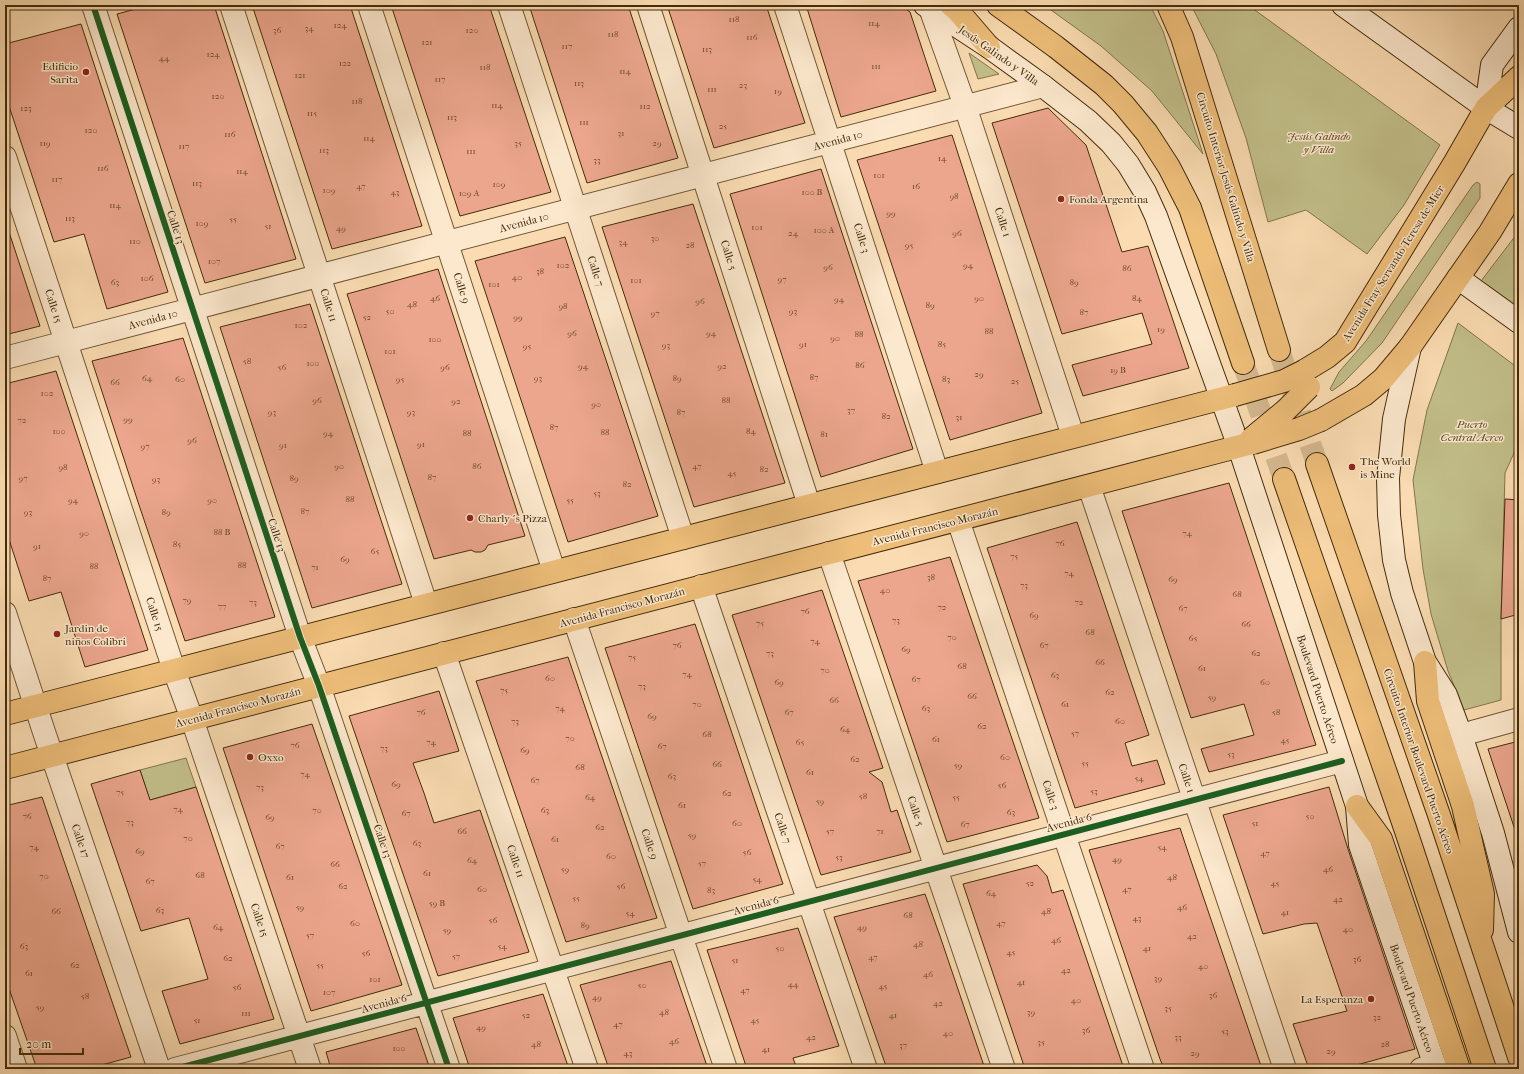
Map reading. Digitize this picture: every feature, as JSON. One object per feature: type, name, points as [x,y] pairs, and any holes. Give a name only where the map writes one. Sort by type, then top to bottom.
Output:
[{"type":"main road","points":[[998,5],[1056,47],[1104,85],[1123,104],[1147,133],[1169,167],[1190,208],[1243,362]]},
{"type":"main road","name":"Circuito Interior Jesús Galindo y Villa","points":[[1168,5],[1182,38],[1279,350]]},
{"type":"main road","points":[[935,6],[958,11],[989,47]]},
{"type":"main road","name":"Avenida Fray Servando Teresa de Mier","points":[[1247,443],[1286,410],[1307,379],[1326,368],[1345,342],[1456,162],[1486,108],[1519,77]]},
{"type":"main road","points":[[1247,443],[1298,429],[1321,420],[1364,395],[1383,379],[1410,347],[1490,232],[1519,184]]},
{"type":"main road","points":[[5,714],[1228,397],[1284,381],[1307,379]]},
{"type":"main road","name":"Avenida Francisco Morazán","points":[[5,768],[1089,486],[1247,443]]},
{"type":"main road","name":"Circuito Interior Boulevard Puerto Aéreo","points":[[1317,464],[1439,815],[1519,1057]]},
{"type":"main road","points":[[1284,479],[1405,828],[1485,1069]]},
{"type":"main road","points":[[1425,662],[1428,701],[1463,806],[1483,894],[1482,946]]},
{"type":"main road","points":[[1357,806],[1381,840],[1459,1069]]},
{"type":"street","name":"Calle 13","points":[[93,5],[300,637],[319,686],[449,1069]]},
{"type":"street","name":"Calle 11","points":[[231,5],[426,604]]},
{"type":"street","name":"Calle 9","points":[[369,5],[554,571]]},
{"type":"street","name":"Calle 7","points":[[509,5],[683,538]]},
{"type":"street","name":"Calle 5","points":[[648,5],[809,505]]},
{"type":"street","name":"Calle 3","points":[[785,5],[937,472]]},
{"type":"street","points":[[1343,5],[1486,108],[1519,128]]},
{"type":"street","name":"Calle 1","points":[[935,6],[965,106],[1073,436]]},
{"type":"street","name":"Avenida Fray Servando Teresa de Mier","points":[[1486,108],[1492,65],[1519,28]]},
{"type":"street","name":"Jesús Galindo y Villa","points":[[989,47],[1088,121],[1111,143],[1128,164],[1145,192],[1156,216],[1247,443]]},
{"type":"street","name":"Avenida 10","points":[[5,358],[1043,86]]},
{"type":"street","name":"Calle 15","points":[[5,157],[174,670],[192,719],[310,1069]]},
{"type":"street","points":[[1458,278],[1519,322]]},
{"type":"street","points":[[1410,347],[1394,419],[1388,478],[1389,515],[1394,560],[1402,593],[1425,662],[1446,695],[1461,735],[1493,833],[1519,932]]},
{"type":"street","name":"Boulevard Puerto Aéreo","points":[[1247,443],[1342,761],[1357,806],[1360,845],[1431,1068]]},
{"type":"street","name":"Calle 1","points":[[1089,486],[1285,1069]]},
{"type":"street","name":"Calle 3","points":[[958,520],[1143,1069]]},
{"type":"street","name":"Calle 5","points":[[829,553],[1004,1069]]},
{"type":"street","name":"Calle 7","points":[[701,586],[866,1069]]},
{"type":"street","name":"Calle 17","points":[[5,613],[35,706],[159,1069]]},
{"type":"street","name":"Calle 9","points":[[574,620],[726,1069]]},
{"type":"street","name":"Calle 11","points":[[444,653],[587,1069]]},
{"type":"street","points":[[1461,735],[1519,719]]},
{"type":"street","name":"Avenida 6","points":[[175,1069],[1342,761]]},
{"type":"street","points":[[5,1036],[16,1069]]},
{"type":"green space","points":[[1044,5],[1150,5],[1163,31],[1203,154],[1152,91],[1101,46]]},
{"type":"green space","name":"Jesús Galindo y Villa","points":[[1191,5],[1248,5],[1440,145],[1404,205],[1367,254],[1306,210],[1268,222],[1246,138],[1216,54]]},
{"type":"green space","points":[[969,53],[999,74],[978,79]]},
{"type":"green space","points":[[1477,182],[1480,184],[1480,198],[1382,343],[1343,383],[1332,391],[1330,389],[1339,372],[1366,341],[1473,185]]},
{"type":"green space","points":[[1519,231],[1519,315],[1478,285]]},
{"type":"green space","name":"Puerto Central Aereo","points":[[1458,323],[1519,370],[1519,442],[1505,473],[1501,619],[1501,700],[1464,710],[1448,671],[1431,614],[1423,569],[1413,480],[1427,410]]},
{"type":"green space","points":[[186,758],[196,787],[150,800],[140,770]]},
{"type":"building","points":[[151,5],[214,5],[296,259],[205,283],[117,14]]},
{"type":"building","points":[[252,5],[350,5],[422,226],[332,249]]},
{"type":"building","points":[[391,5],[489,5],[551,192],[460,216]]},
{"type":"building","points":[[529,5],[628,5],[678,158],[587,183]]},
{"type":"building","points":[[667,5],[766,5],[805,123],[714,148]]},
{"type":"building","points":[[806,5],[900,5],[910,12],[936,91],[841,117]]},
{"type":"building","points":[[81,24],[168,292],[107,309],[84,234],[54,242],[5,94],[5,44]]},
{"type":"building","points":[[1048,108],[1086,145],[1122,252],[1148,246],[1189,368],[1083,396],[1072,365],[1152,344],[1142,313],[1062,334],[992,123]]},
{"type":"building","points":[[952,135],[1042,413],[950,440],[857,160]]},
{"type":"building","points":[[821,169],[913,449],[821,477],[730,194]]},
{"type":"building","points":[[693,204],[785,483],[694,507],[602,227]]},
{"type":"building","points":[[5,229],[8,229],[40,326],[5,335]]},
{"type":"building","points":[[565,237],[658,516],[568,542],[475,261]]},
{"type":"building","points":[[438,269],[525,536],[488,545],[485,550],[481,552],[471,550],[434,559],[347,294]]},
{"type":"building","points":[[310,304],[402,584],[312,608],[220,327]]},
{"type":"building","points":[[183,338],[275,617],[185,641],[92,361]]},
{"type":"building","points":[[56,371],[148,650],[85,667],[61,592],[29,601],[5,527],[5,384]]},
{"type":"building","points":[[1229,483],[1316,745],[1209,772],[1201,749],[1254,735],[1244,704],[1191,718],[1122,511]]},
{"type":"building","points":[[1505,499],[1519,500],[1519,614],[1501,619]]},
{"type":"building","points":[[1077,522],[1149,735],[1125,743],[1132,766],[1157,760],[1165,784],[1075,808],[987,548]]},
{"type":"building","points":[[950,557],[1039,818],[947,842],[858,581]]},
{"type":"building","points":[[822,590],[883,768],[869,772],[882,782],[891,812],[897,810],[911,852],[821,875],[732,615]]},
{"type":"building","points":[[695,624],[783,884],[693,909],[605,648]]},
{"type":"building","points":[[568,657],[657,918],[566,942],[476,681]]},
{"type":"building","points":[[439,691],[459,751],[413,763],[434,823],[480,810],[529,952],[438,976],[349,716]]},
{"type":"building","points":[[312,724],[402,985],[311,1011],[223,748]]},
{"type":"building","points":[[1519,741],[1519,833],[1516,833],[1488,749]]},
{"type":"building","points":[[140,770],[150,800],[196,787],[274,1019],[180,1044],[162,991],[208,979],[189,918],[141,931],[91,784]]},
{"type":"building","points":[[1329,787],[1348,849],[1415,1049],[1342,1069],[1309,1069],[1293,1024],[1347,1011],[1317,923],[1304,924],[1263,934],[1223,815]]},
{"type":"building","points":[[42,797],[131,1057],[87,1069],[37,1069],[5,977],[5,806]]},
{"type":"building","points":[[1180,828],[1262,1069],[1164,1069],[1089,850]]},
{"type":"building","points":[[1037,865],[1047,876],[1052,893],[1063,890],[1124,1069],[1025,1069],[963,884]]},
{"type":"building","points":[[925,894],[985,1069],[887,1069],[834,917]]},
{"type":"building","points":[[798,928],[839,1046],[793,1058],[797,1069],[747,1069],[707,950]]},
{"type":"building","points":[[671,961],[708,1069],[609,1069],[580,985]]},
{"type":"building","points":[[543,994],[569,1069],[470,1069],[453,1018]]},
{"type":"building","points":[[416,1028],[430,1069],[331,1069],[326,1052]]},
{"type":"tunnel","points":[[1279,350],[1317,464]]},
{"type":"tunnel","points":[[1243,363],[1284,479]]},
{"type":"cycle path","points":[[93,5],[300,637],[319,686],[449,1069]]},
{"type":"cycle path","points":[[175,1069],[1342,761]]},
{"type":"place","name":"Edificio Sarita","points":[[86,72]]},
{"type":"place","name":"Fonda Argentina","points":[[1061,199]]},
{"type":"place","name":"The World is Mine","points":[[1352,467]]},
{"type":"place","name":"Charly´s Pizza","points":[[470,518]]},
{"type":"place","name":"Jardin de niños Colibri","points":[[57,634]]},
{"type":"place","name":"Oxxo","points":[[250,757]]},
{"type":"place","name":"La Esperanza","points":[[1371,999]]}]
